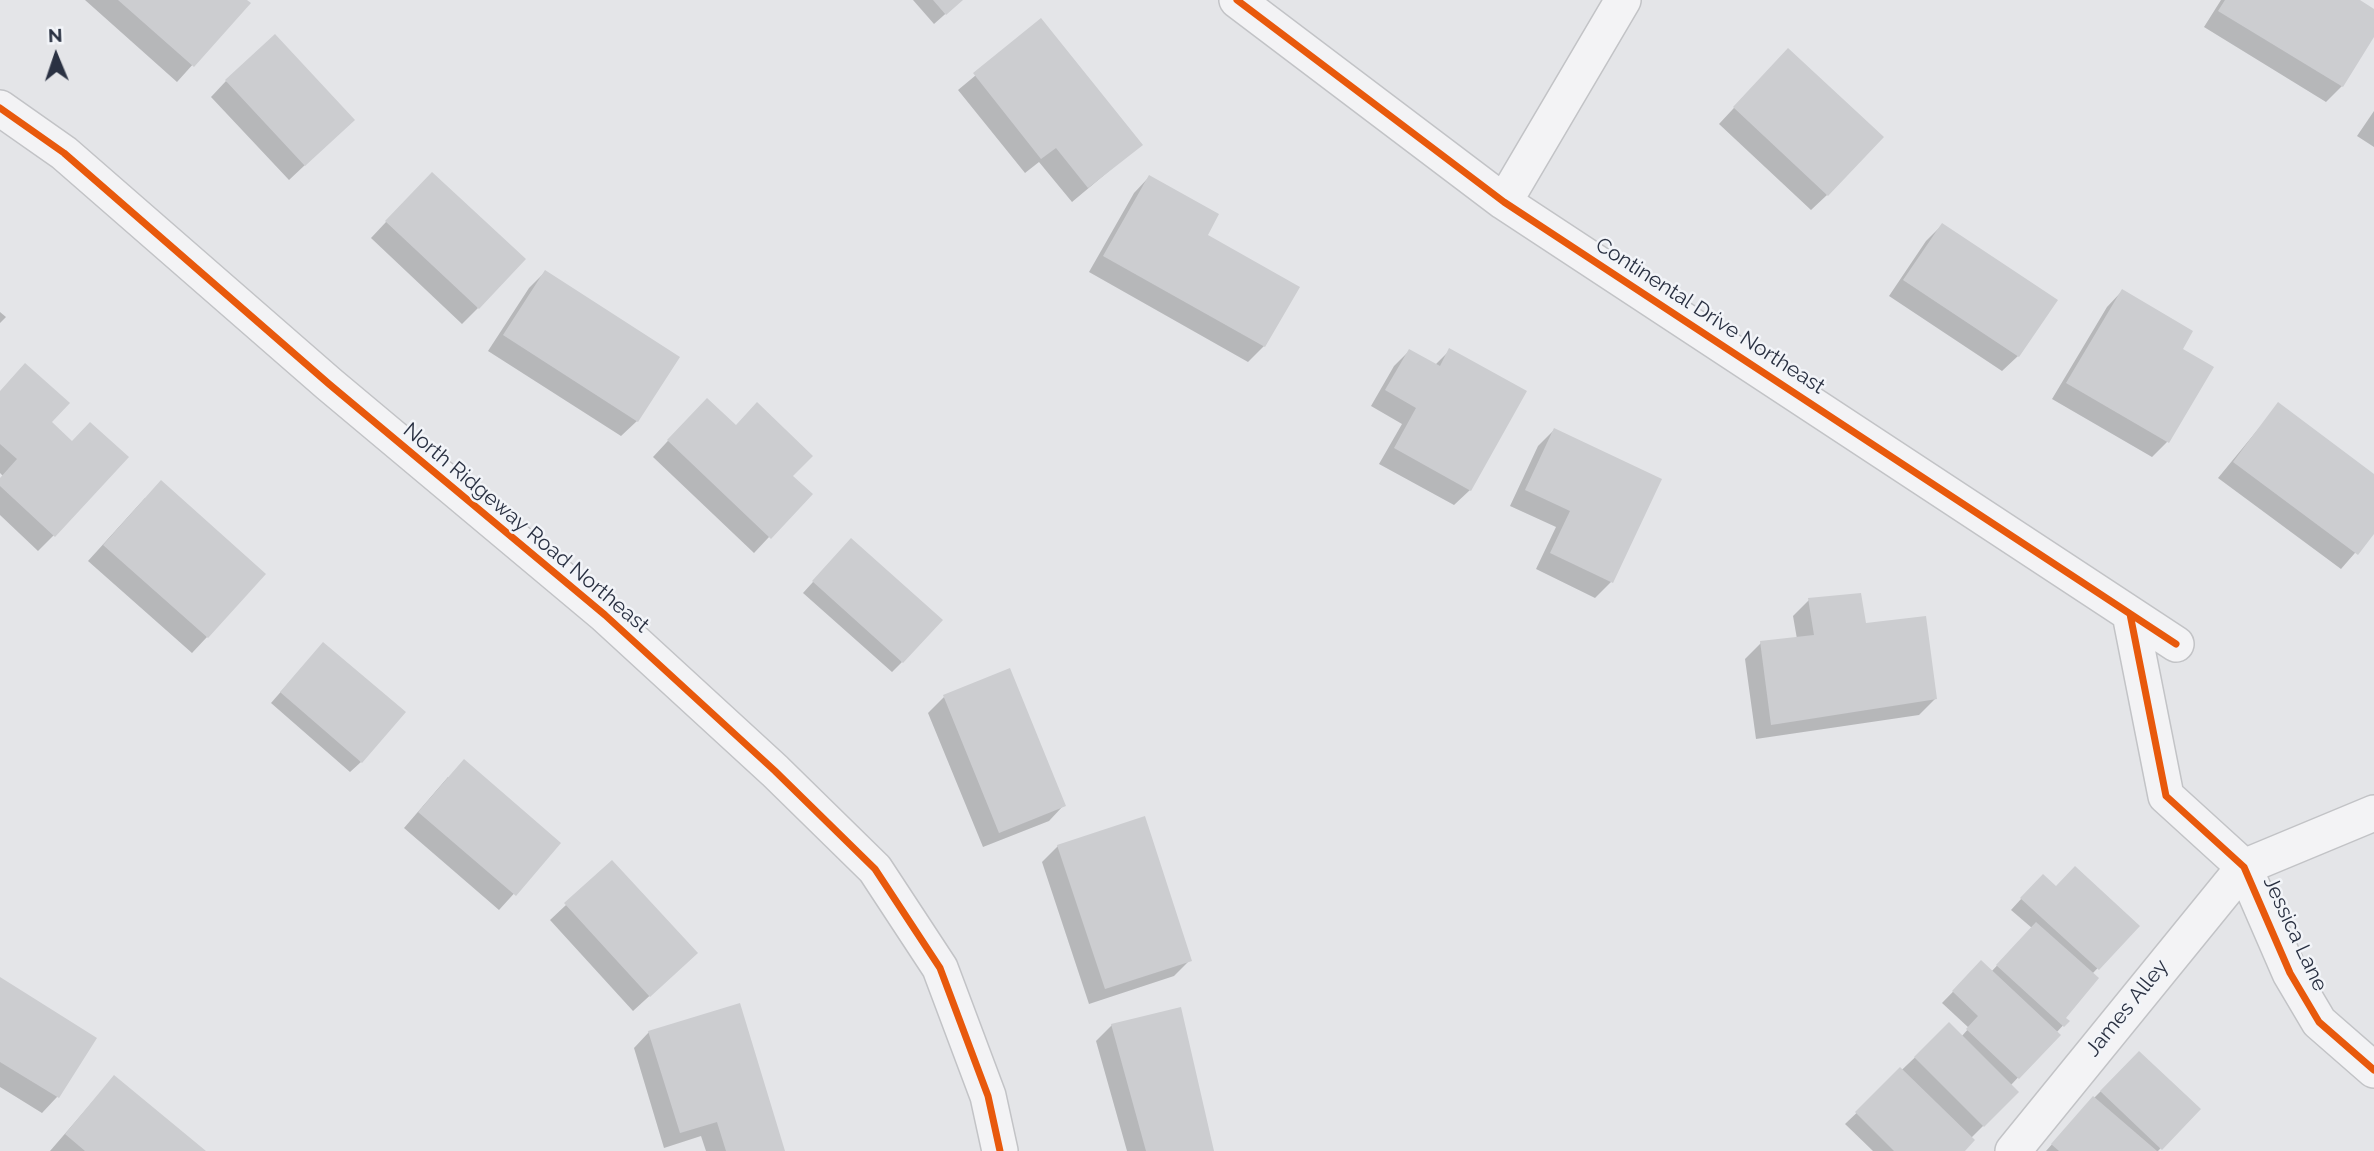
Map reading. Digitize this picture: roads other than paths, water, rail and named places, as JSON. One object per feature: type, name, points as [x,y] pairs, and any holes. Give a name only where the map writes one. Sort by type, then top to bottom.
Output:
[{"type":"street","name":"Continental Drive Northeast","points":[[1237,0],[1504,202],[2176,644]]},
{"type":"street","points":[[1504,202],[1623,0]]},
{"type":"street","name":"North Ridgeway Road Northeast","points":[[0,108],[64,153],[329,384],[605,615],[775,771],[875,869],[940,968],[988,1096],[1000,1151]]},
{"type":"street","name":"Jessica Lane","points":[[2130,614],[2166,796],[2244,867],[2290,973],[2319,1021],[2374,1070]]},
{"type":"street","points":[[2244,867],[2374,813]]},
{"type":"street","name":"James Alley","points":[[2013,1151],[2244,867]]}]
